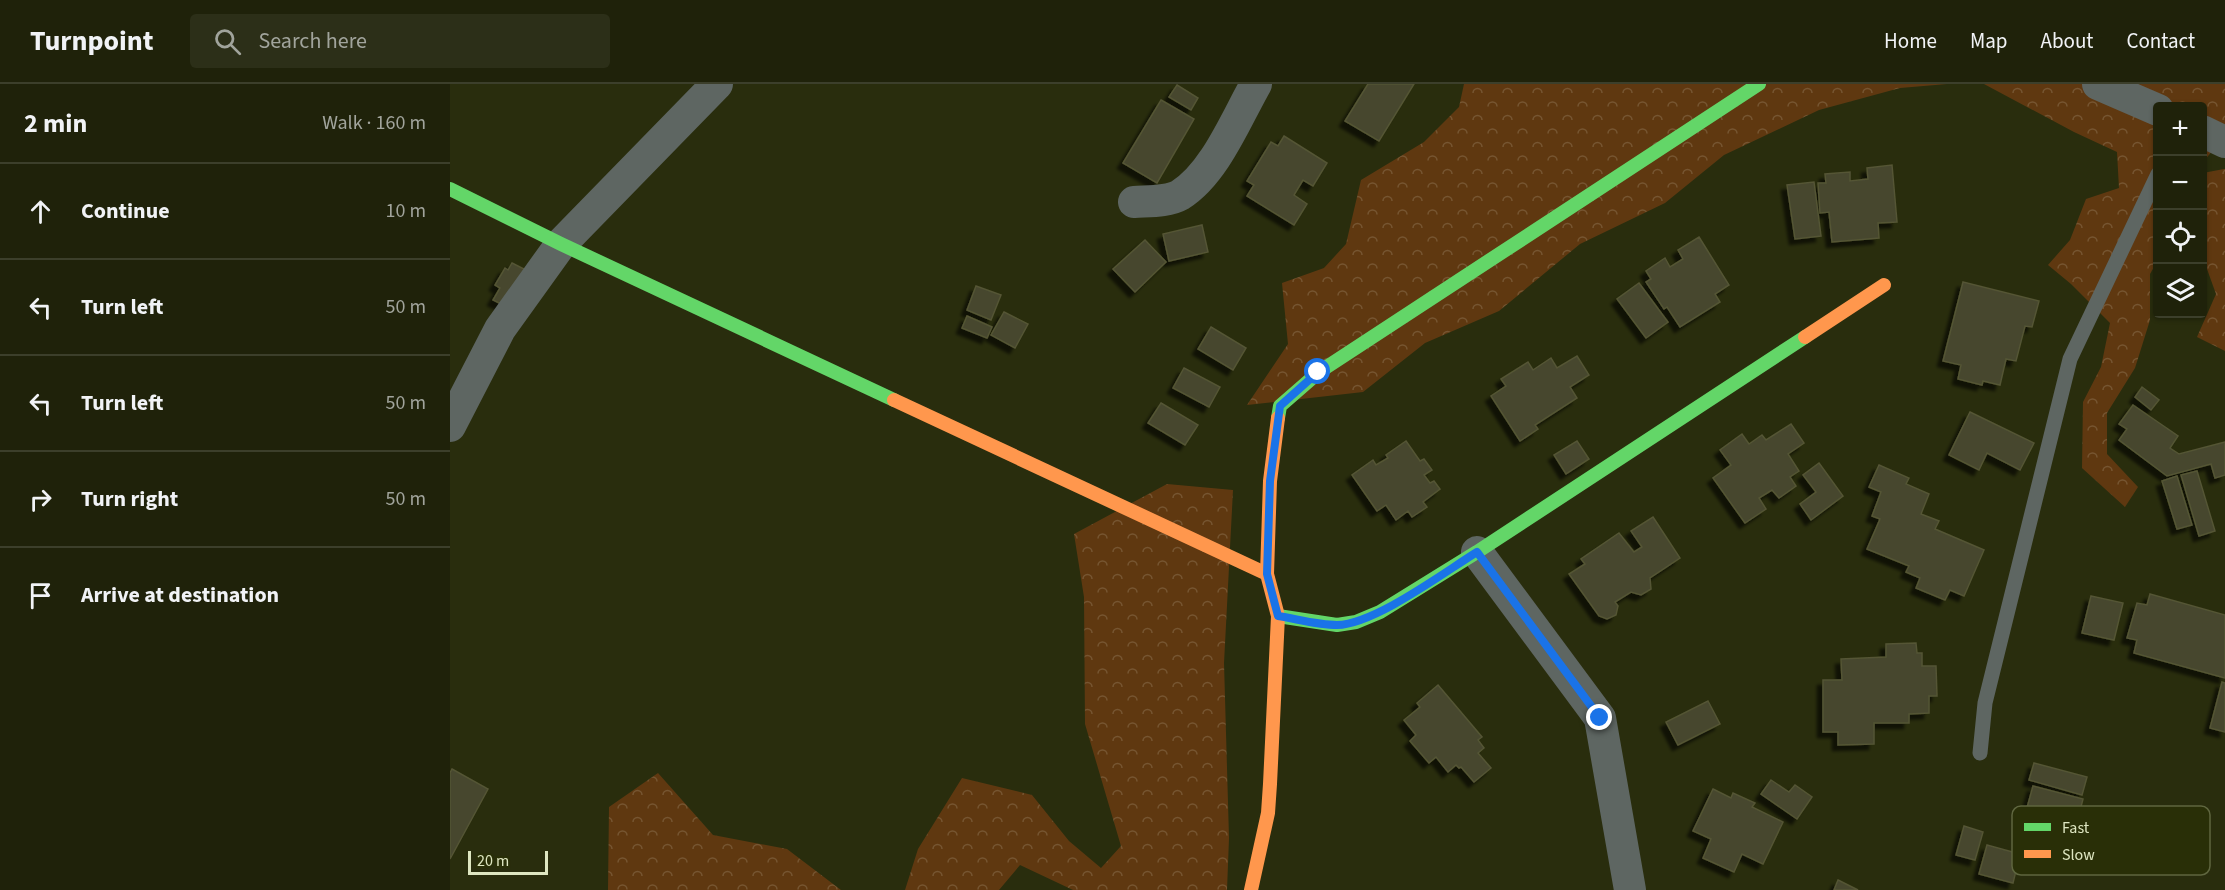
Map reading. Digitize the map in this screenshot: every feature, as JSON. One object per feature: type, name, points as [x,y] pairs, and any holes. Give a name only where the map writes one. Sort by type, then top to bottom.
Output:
[{"type":"street","points":[[450,426],[500,329],[561,244],[717,84]]},
{"type":"street","points":[[1134,202],[1167,199],[1180,195],[1197,179],[1212,163],[1256,84]]},
{"type":"street","points":[[1251,890],[1268,813],[1278,616],[1267,574],[1270,481],[1280,406],[1318,372],[1759,84]]},
{"type":"street","points":[[2098,84],[2153,108]]},
{"type":"street","points":[[2207,133],[2225,142]]},
{"type":"street","points":[[450,189],[561,244],[1267,574]]},
{"type":"street","points":[[1278,616],[1337,625],[1356,622],[1380,612],[1477,552],[1884,285]]},
{"type":"street","points":[[1477,552],[1600,718],[1630,890]]},
{"type":"lane","points":[[1980,753],[1985,703],[2070,359],[2153,183]]},
{"type":"green space","points":[[1464,84],[1947,84],[1900,88],[1819,110],[1724,155],[1665,203],[1580,244],[1499,311],[1425,343],[1363,392],[1247,405],[1288,344],[1282,283],[1324,268],[1346,244],[1361,180],[1424,142],[1459,107]]},
{"type":"green space","points":[[1984,84],[2225,84],[2225,136],[2207,157],[2207,102],[2153,102],[2153,269],[2150,274],[2150,320],[2135,368],[2107,413],[2107,454],[2138,487],[2125,507],[2082,468],[2083,402],[2101,367],[2110,323],[2071,284],[2048,265],[2070,240],[2086,199],[2119,188],[2117,152]]},
{"type":"green space","points":[[2225,169],[2225,351],[2197,337],[2216,294],[2207,269],[2207,172]]},
{"type":"green space","points":[[1167,484],[1233,490],[1224,663],[1229,838],[1227,890],[1073,890],[1020,865],[999,890],[905,890],[918,849],[962,778],[1032,795],[1069,841],[1101,868],[1121,846],[1085,724],[1084,597],[1074,534]]},
{"type":"green space","points":[[658,773],[713,835],[787,849],[841,890],[608,890],[609,807]]},
{"type":"building","points":[[1368,84],[1414,84],[1379,141],[1345,121]]},
{"type":"building","points":[[1177,85],[1198,98],[1191,110],[1169,97]]},
{"type":"building","points":[[1161,100],[1194,119],[1157,183],[1123,163]]},
{"type":"building","points":[[1284,136],[1327,163],[1313,186],[1303,180],[1294,195],[1307,204],[1294,225],[1247,196],[1254,185],[1247,181],[1271,142],[1278,146]]},
{"type":"building","points":[[1892,165],[1897,222],[1878,223],[1879,238],[1832,242],[1829,212],[1820,213],[1818,183],[1826,183],[1825,174],[1850,172],[1850,181],[1868,179],[1867,168]]},
{"type":"building","points":[[1814,182],[1821,236],[1795,239],[1787,185]]},
{"type":"building","points":[[1202,225],[1208,252],[1169,261],[1163,234]]},
{"type":"building","points":[[1699,237],[1729,285],[1715,294],[1720,302],[1680,327],[1667,307],[1664,309],[1646,282],[1651,279],[1646,271],[1665,258],[1670,267],[1683,259],[1678,250]]},
{"type":"building","points":[[1145,240],[1166,262],[1135,292],[1113,269]]},
{"type":"building","points":[[512,263],[530,272],[511,309],[493,300],[500,288],[495,285],[505,268],[508,270]]},
{"type":"building","points":[[1963,282],[2039,301],[2032,327],[2025,326],[2016,361],[2006,359],[2000,385],[1983,381],[1982,385],[1958,379],[1961,365],[1943,361]]},
{"type":"building","points":[[1639,283],[1668,322],[1646,338],[1617,299]]},
{"type":"building","points":[[976,286],[1001,295],[991,320],[967,310]]},
{"type":"building","points":[[1004,312],[1028,324],[1015,348],[991,335]]},
{"type":"building","points":[[967,316],[992,327],[987,338],[962,328]]},
{"type":"building","points":[[1211,327],[1246,348],[1233,370],[1198,349]]},
{"type":"building","points":[[1577,356],[1589,375],[1570,387],[1577,398],[1535,425],[1538,429],[1520,441],[1491,396],[1506,386],[1501,379],[1528,362],[1533,370],[1551,358],[1557,368]]},
{"type":"building","points":[[1184,368],[1220,387],[1209,407],[1173,388]]},
{"type":"building","points":[[2142,387],[2159,400],[2151,410],[2135,397]]},
{"type":"building","points":[[1161,403],[1198,425],[1185,445],[1148,423]]},
{"type":"building","points":[[2133,405],[2178,436],[2170,448],[2179,454],[2225,442],[2225,475],[2215,478],[2211,464],[2167,476],[2119,440],[2127,429],[2119,424]]},
{"type":"building","points":[[1970,412],[2034,443],[2020,470],[1987,453],[1979,470],[1949,455]]},
{"type":"building","points":[[1791,424],[1804,443],[1788,454],[1799,471],[1790,477],[1796,486],[1779,498],[1772,490],[1759,498],[1766,509],[1745,523],[1713,478],[1731,465],[1720,450],[1742,434],[1749,444],[1762,435],[1766,440]]},
{"type":"building","points":[[1406,441],[1420,461],[1424,459],[1432,470],[1424,475],[1430,483],[1434,481],[1440,489],[1423,502],[1427,507],[1412,517],[1408,511],[1396,520],[1386,505],[1377,511],[1352,475],[1373,460],[1376,465],[1388,458],[1386,455]]},
{"type":"building","points":[[1577,441],[1589,459],[1566,474],[1554,455]]},
{"type":"building","points":[[1819,463],[1843,496],[1811,520],[1800,504],[1816,492],[1803,475]]},
{"type":"building","points":[[1879,465],[1909,478],[1906,484],[1929,494],[1921,514],[1939,521],[1935,529],[1984,550],[1964,596],[1950,590],[1945,600],[1916,588],[1920,578],[1906,572],[1909,566],[1867,549],[1880,519],[1872,516],[1881,492],[1869,487]]},
{"type":"building","points":[[2197,471],[2215,531],[2199,536],[2181,475]]},
{"type":"building","points":[[2177,476],[2192,525],[2177,529],[2162,481]]},
{"type":"building","points":[[1653,517],[1680,558],[1650,578],[1651,589],[1641,595],[1631,592],[1615,602],[1618,606],[1616,615],[1607,619],[1599,616],[1569,574],[1585,564],[1581,559],[1619,533],[1634,552],[1642,547],[1631,531]]},
{"type":"building","points":[[2150,594],[2225,615],[2225,678],[2134,653],[2137,640],[2127,638],[2137,603],[2147,605]]},
{"type":"building","points":[[2091,596],[2123,603],[2114,640],[2082,633]]},
{"type":"building","points":[[1916,643],[1917,653],[1922,653],[1922,666],[1936,666],[1937,696],[1929,696],[1929,713],[1909,714],[1909,723],[1874,723],[1874,744],[1838,745],[1838,732],[1823,732],[1823,680],[1842,680],[1841,659],[1886,657],[1886,644]]},
{"type":"building","points":[[2222,682],[2225,683],[2225,732],[2210,728]]},
{"type":"building","points":[[1438,685],[1482,737],[1478,740],[1484,748],[1478,753],[1491,768],[1474,782],[1461,767],[1456,765],[1448,772],[1436,757],[1429,763],[1410,741],[1416,735],[1404,720],[1420,707],[1417,703]]},
{"type":"building","points":[[1708,701],[1720,724],[1678,745],[1666,722]]},
{"type":"building","points":[[2034,763],[2087,777],[2082,795],[2029,780]]},
{"type":"building","points":[[452,769],[488,789],[450,859],[450,773]]},
{"type":"building","points":[[1771,780],[1789,792],[1795,785],[1812,797],[1797,819],[1761,794]]},
{"type":"building","points":[[2033,786],[2083,799],[2081,806],[2028,806]]},
{"type":"building","points":[[1713,789],[1731,798],[1733,793],[1755,803],[1752,807],[1783,822],[1763,864],[1742,854],[1734,872],[1703,858],[1711,839],[1693,831]]},
{"type":"building","points":[[1964,826],[1983,832],[1975,860],[1956,855]]},
{"type":"building","points":[[1987,845],[2012,852],[2012,875],[2015,875],[2013,883],[1979,874]]},
{"type":"building","points":[[1838,880],[1858,890],[1834,890]]},
{"type":"traffic: fast","points":[[1278,418],[1280,406],[1319,372],[1759,84]]},
{"type":"traffic: fast","points":[[450,189],[561,244],[894,400]]},
{"type":"traffic: fast","points":[[1278,616],[1337,625],[1356,622],[1380,612],[1477,552],[1805,337]]},
{"type":"traffic: slow","points":[[1805,337],[1884,285]]},
{"type":"traffic: slow","points":[[894,400],[1267,574]]},
{"type":"traffic: slow","points":[[1251,890],[1268,813],[1270,784],[1278,616],[1267,574],[1270,481],[1278,418]]},
{"type":"route","points":[[1318,372],[1280,406],[1270,481],[1267,574],[1278,616],[1337,625],[1356,622],[1380,612],[1477,552],[1600,718]]}]
